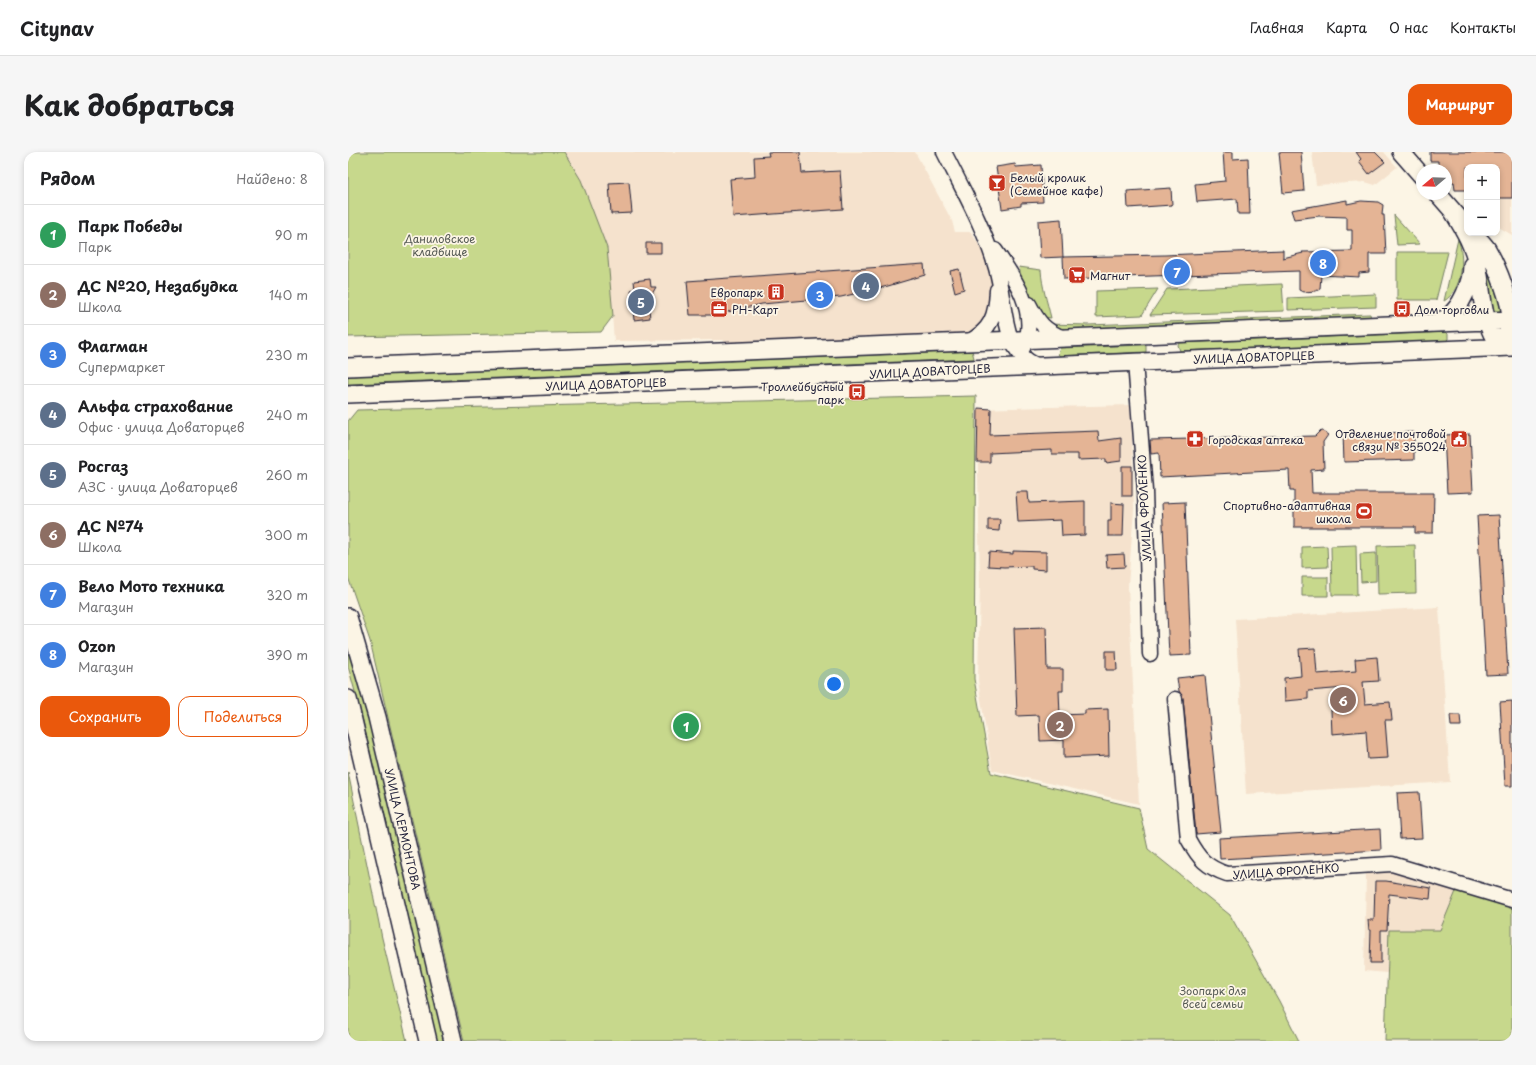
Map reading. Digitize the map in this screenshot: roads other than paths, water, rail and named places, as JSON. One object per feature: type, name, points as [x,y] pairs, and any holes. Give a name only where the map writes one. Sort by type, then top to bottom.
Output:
[{"type":"main road","points":[[1401,152],[1416,169]]},
{"type":"main road","points":[[1443,200],[1464,226]]},
{"type":"main road","points":[[1469,236],[1478,268],[1481,298],[1487,321],[1493,337],[1506,347],[1512,320],[1502,281],[1486,248]]},
{"type":"main road","points":[[1435,323],[1447,318],[1460,303],[1468,287],[1472,268],[1469,236]]},
{"type":"main road","points":[[1473,236],[1486,248],[1512,281]]},
{"type":"main road","points":[[348,367],[968,342],[1019,345],[1065,338],[1512,320]]},
{"type":"main road","points":[[1164,334],[1167,361]]},
{"type":"main road","name":"УЛИЦА ДОВАТОРЦЕВ","points":[[348,395],[365,393],[1506,347]]},
{"type":"main road","name":"УЛИЦА ЛЕРМОНТОВА","points":[[349,619],[377,717],[453,1041]]},
{"type":"main road","points":[[348,699],[428,1041]]},
{"type":"street","points":[[944,152],[988,240],[1018,283],[1040,323],[1050,333],[1065,338]]},
{"type":"street","points":[[988,240],[1003,290],[1006,316],[1028,362],[1038,366]]},
{"type":"street","points":[[968,342],[981,335],[988,327],[993,315],[996,300],[997,270]]},
{"type":"street","points":[[997,368],[1010,363],[1029,325],[1025,303],[1018,283]]},
{"type":"street","name":"УЛИЦА ФРОЛЕНКО","points":[[1135,362],[1145,491],[1150,654]]},
{"type":"street","name":"УЛИЦА ФРОЛЕНКО","points":[[1176,699],[1188,839],[1198,857],[1214,870],[1227,874],[1392,864],[1512,900]]},
{"type":"place","name":"Белый кролик (Семейное кафе)","points":[[997,183]]},
{"type":"place","name":"Ozon","points":[[1323,263]]},
{"type":"place","name":"Вело Мото техника","points":[[1177,272]]},
{"type":"place","name":"Магнит","points":[[1077,275]]},
{"type":"place","name":"Альфа страхование","points":[[866,286]]},
{"type":"place","name":"Европарк","points":[[776,292]]},
{"type":"place","name":"Флагман","points":[[820,295]]},
{"type":"place","name":"Росгаз","points":[[641,302]]},
{"type":"place","name":"РН-Карт","points":[[719,309]]},
{"type":"place","name":"Дом торговли","points":[[1402,309]]},
{"type":"place","name":"Троллейбусный парк","points":[[857,392]]},
{"type":"place","name":"Городская аптека","points":[[1195,439]]},
{"type":"place","name":"Отделение почтовой связи № 355024","points":[[1459,439]]},
{"type":"place","name":"Спортивно-адаптивная школа","points":[[1364,511]]},
{"type":"place","name":"ДС №74","points":[[1343,700]]},
{"type":"place","name":"ДС №20, Незабудка","points":[[1060,725]]},
{"type":"place","name":"Парк Победы","points":[[686,726]]},
{"type":"park label","name":"Даниловское кладбище","points":[[440,244]]},
{"type":"park label","name":"Зоопарк для всей семьи","points":[[1213,996]]}]
